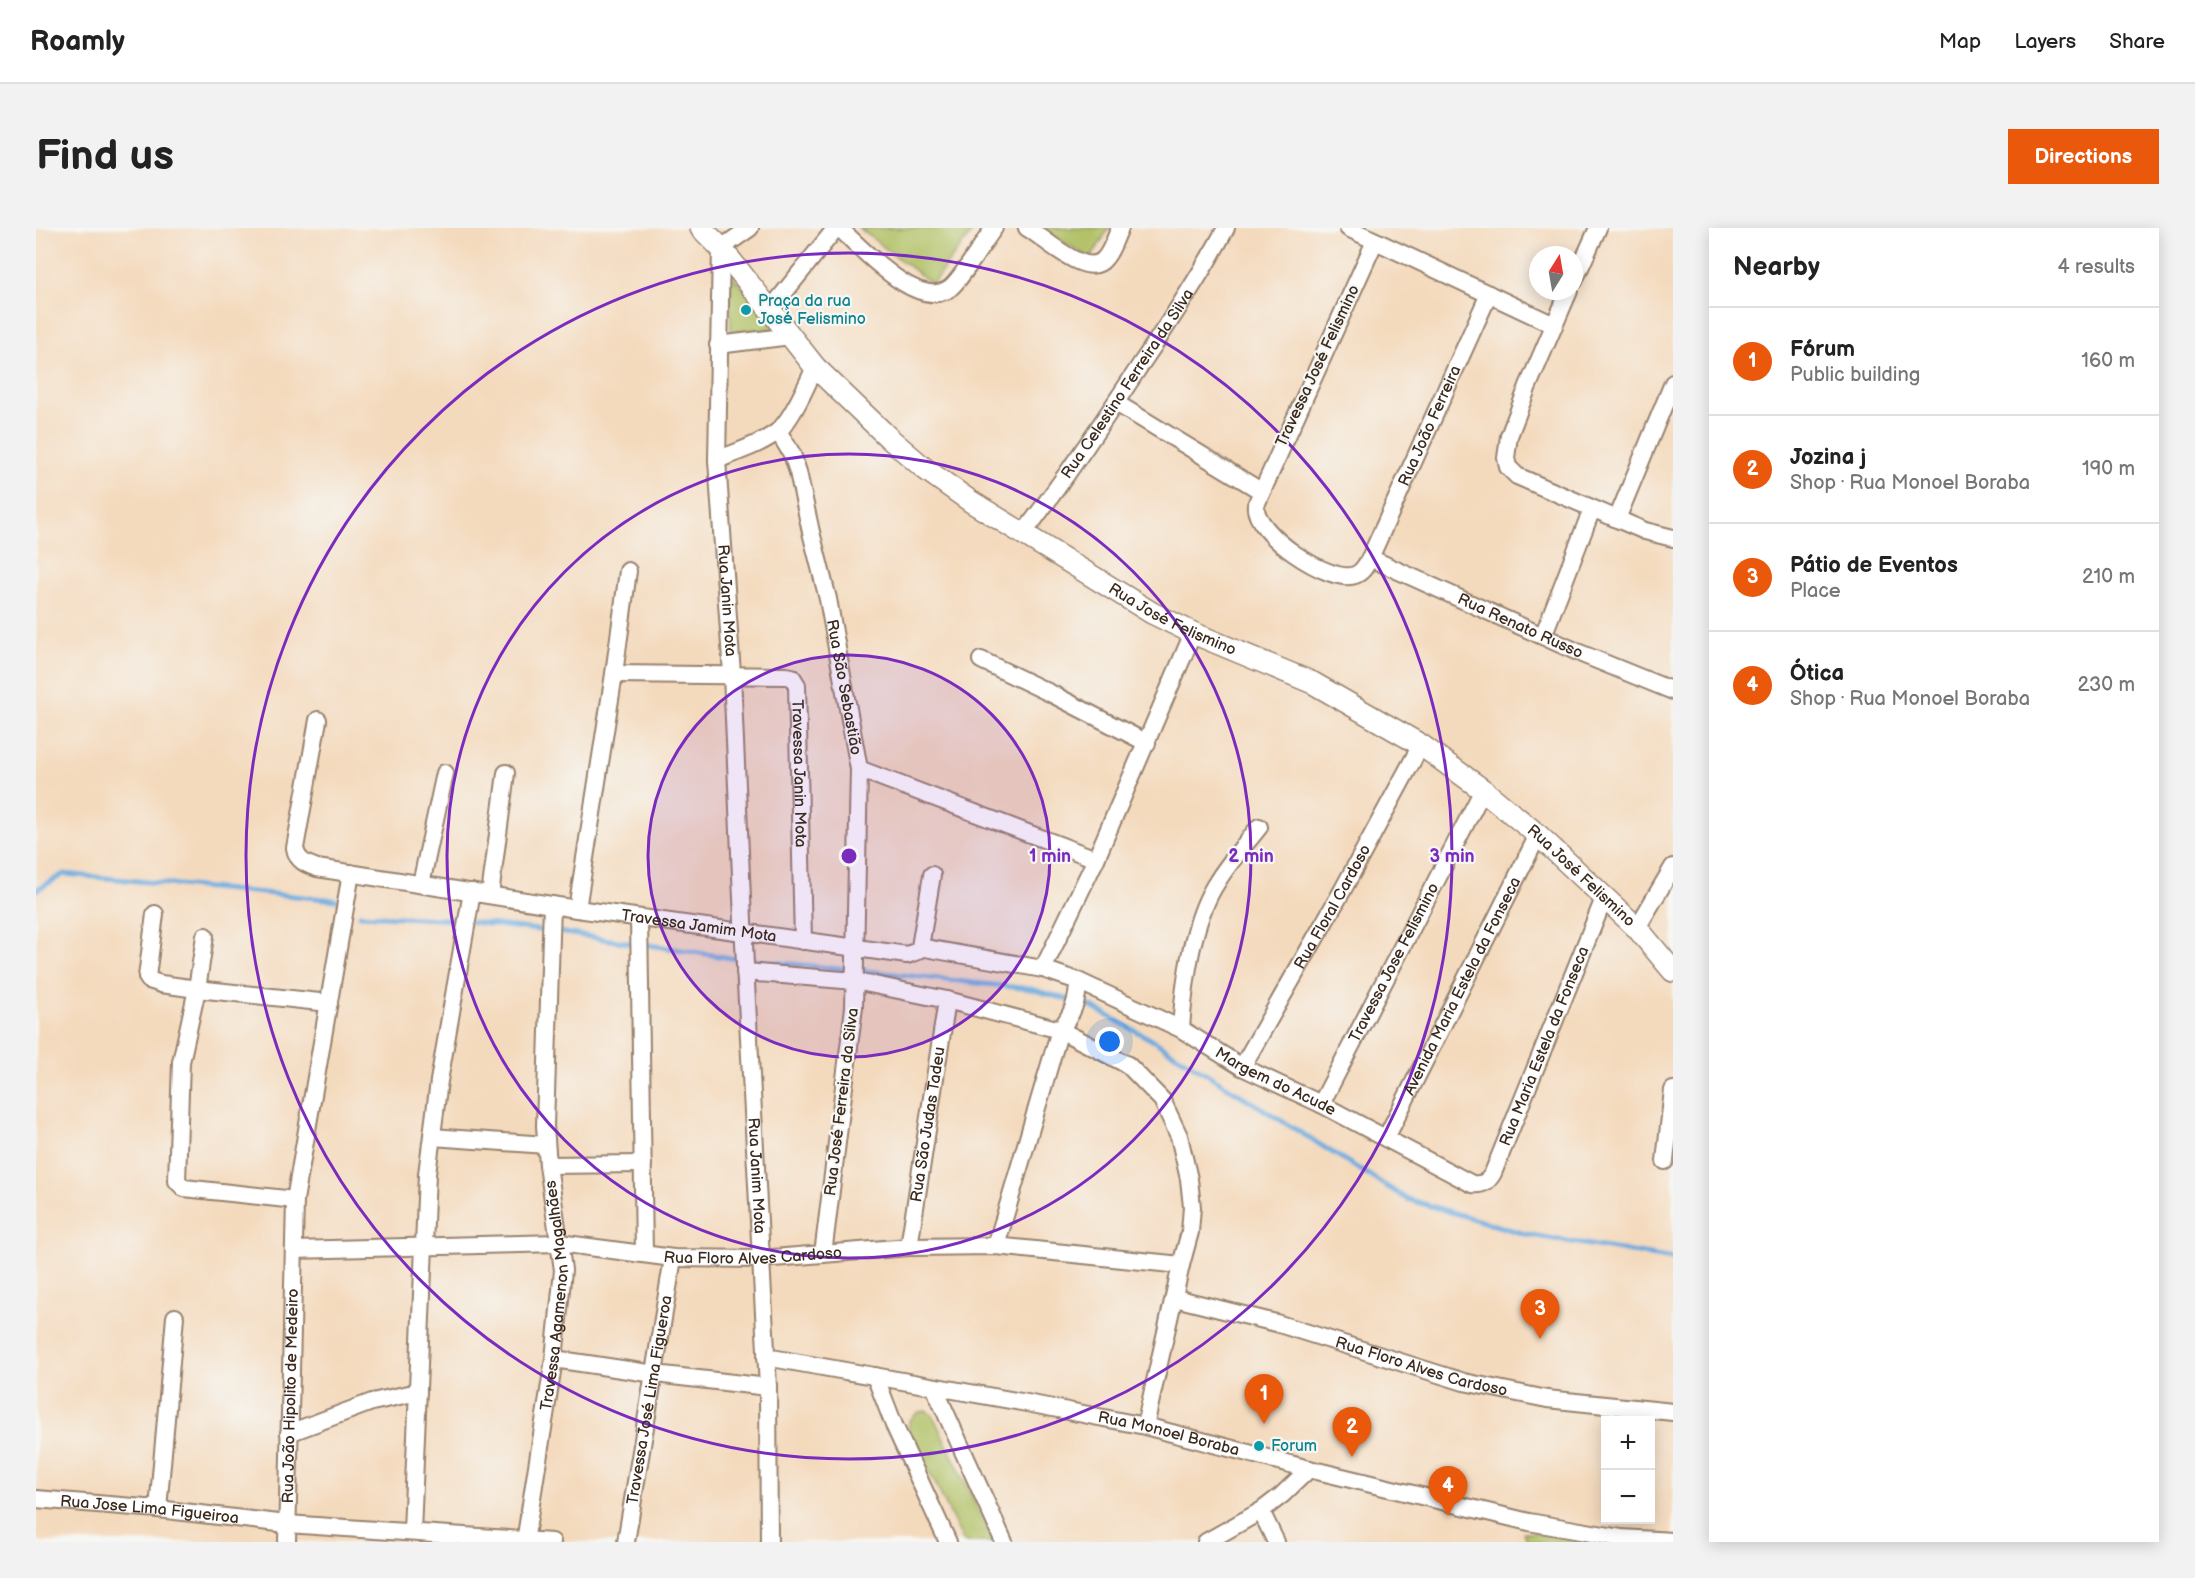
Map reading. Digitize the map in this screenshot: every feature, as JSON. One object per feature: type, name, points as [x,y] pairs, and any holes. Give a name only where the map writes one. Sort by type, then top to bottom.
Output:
[{"type":"street","name":"Rua José Felismino","points":[[701,228],[721,248],[815,367],[925,469],[970,501],[1076,564],[1152,613],[1193,633],[1313,683],[1421,745],[1538,834],[1637,928],[1673,971]]},
{"type":"street","points":[[721,248],[750,228]]},
{"type":"street","points":[[771,309],[838,228],[909,287],[935,293],[951,288],[993,228]]},
{"type":"street","points":[[1027,228],[1072,258],[1091,265],[1105,258],[1120,228]]},
{"type":"street","name":"Rua Celestino Ferreira da Silva","points":[[1023,534],[1055,493],[1116,403],[1207,264],[1226,228]]},
{"type":"street","points":[[1348,228],[1554,325]]},
{"type":"street","points":[[1583,261],[1598,228]]},
{"type":"street","name":"Travessa José Felismino","points":[[1370,558],[1360,573],[1347,577],[1326,572],[1309,564],[1278,540],[1260,523],[1255,510],[1261,491],[1375,241]]},
{"type":"street","name":"Rua Janin Mota","points":[[721,248],[717,345],[717,460],[732,674],[745,964]]},
{"type":"street","name":"Rua João Ferreira","points":[[1370,558],[1489,294]]},
{"type":"street","points":[[1565,300],[1514,421],[1506,448],[1508,467],[1517,476],[1592,509],[1645,531],[1673,538]]},
{"type":"street","points":[[717,345],[791,336]]},
{"type":"street","points":[[717,460],[739,452],[778,431],[802,395],[815,367]]},
{"type":"street","points":[[1617,519],[1668,413],[1673,383]]},
{"type":"street","points":[[1116,403],[1261,491]]},
{"type":"street","name":"Rua São Sebastião","points":[[778,431],[792,454],[798,472],[810,532],[828,599],[859,769],[856,949]]},
{"type":"street","points":[[1544,636],[1592,509]]},
{"type":"street","name":"Rua Renato Russo","points":[[1370,558],[1673,691]]},
{"type":"street","points":[[578,909],[628,572]]},
{"type":"street","points":[[932,875],[914,951],[1043,969],[1096,859],[1193,633]]},
{"type":"street","points":[[981,660],[1147,743]]},
{"type":"street","name":"Travessa Janin Mota","points":[[614,674],[732,674],[792,677],[797,685],[803,941]]},
{"type":"street","name":"Travessa Jamim Mota","points":[[318,720],[296,848],[297,856],[305,863],[351,873],[639,918],[856,949],[914,951]]},
{"type":"street","name":"Rua Floral Cardoso","points":[[1242,1066],[1341,893],[1421,745]]},
{"type":"street","points":[[859,769],[1096,859]]},
{"type":"street","points":[[421,884],[445,773]]},
{"type":"street","points":[[490,895],[506,773]]},
{"type":"street","name":"Travessa Jose Felismino","points":[[1321,1104],[1483,790]]},
{"type":"street","points":[[1181,1029],[1183,990],[1201,913],[1216,882],[1259,827]]},
{"type":"street","name":"Avenida Maria Estela da Fonseca","points":[[1386,1138],[1538,834]]},
{"type":"street","points":[[1637,928],[1673,867]]},
{"type":"street","name":"Rua João Hipolito de Medeiro","points":[[287,1542],[295,1200],[351,873]]},
{"type":"street","points":[[412,1532],[427,1174],[439,1081],[472,892]]},
{"type":"street","name":"Rua Maria Estela da Fonseca","points":[[1472,1184],[1481,1185],[1489,1180],[1493,1173],[1605,896]]},
{"type":"street","name":"Travessa Agamenon Magalhães","points":[[525,1541],[554,1359],[563,1270],[546,1145],[552,905]]},
{"type":"street","points":[[155,914],[147,977],[149,980],[155,983],[197,989],[328,1003]]},
{"type":"street","points":[[639,918],[644,1254]]},
{"type":"street","points":[[205,936],[197,989],[181,1062],[177,1181],[184,1188],[295,1200]]},
{"type":"street","name":"Rua José Ferreira da Silva","points":[[823,1254],[854,1007],[856,949]]},
{"type":"street","points":[[745,964],[855,981],[947,1000],[1060,1030],[1128,1065],[1162,1100],[1179,1136],[1189,1179],[1192,1207],[1190,1232],[1144,1426]]},
{"type":"street","name":"Rua Janim Mota","points":[[745,964],[768,1387],[769,1542]]},
{"type":"street","name":"Margem do Acude","points":[[1043,969],[1076,995],[1181,1029],[1242,1066],[1321,1104],[1472,1184]]},
{"type":"street","points":[[996,1246],[1060,1030],[1076,995]]},
{"type":"street","name":"Rua São Judas Tadeu","points":[[909,1247],[947,1000]]},
{"type":"street","points":[[1665,1161],[1673,1090]]},
{"type":"street","points":[[432,1137],[546,1145]]},
{"type":"street","points":[[548,1165],[643,1164]]},
{"type":"street","name":"Rua Floro Alves Cardoso","points":[[294,1250],[559,1243],[673,1258],[761,1259],[909,1247],[996,1246],[1181,1265]]},
{"type":"street","name":"Travessa José Lima Figueroa","points":[[626,1542],[673,1258]]},
{"type":"street","name":"Rua Floro Alves Cardoso","points":[[1175,1298],[1276,1323],[1464,1382],[1547,1399],[1673,1412]]},
{"type":"street","points":[[158,1509],[175,1317]]},
{"type":"street","name":"Rua Monoel Boraba","points":[[766,1357],[1144,1426],[1540,1524],[1621,1538],[1673,1540]]},
{"type":"street","points":[[554,1359],[768,1387]]},
{"type":"street","points":[[874,1376],[948,1542]]},
{"type":"street","points":[[934,1387],[1004,1542]]},
{"type":"street","points":[[289,1432],[372,1402],[418,1392]]},
{"type":"street","points":[[1206,1542],[1261,1511],[1282,1495],[1309,1468]]},
{"type":"street","name":"Rua Jose Lima Figueiroa","points":[[36,1499],[158,1509],[287,1524],[552,1542]]},
{"type":"street","points":[[1261,1511],[1275,1542]]},
{"type":"green space","points":[[859,228],[975,228],[932,284]]},
{"type":"green space","points":[[1039,228],[1109,228],[1091,258]]},
{"type":"green space","points":[[729,273],[781,328],[731,332]]},
{"type":"green space","points":[[927,1411],[933,1416],[994,1542],[964,1542],[909,1430],[909,1421],[919,1412]]},
{"type":"green space","points":[[1523,1532],[1611,1542],[1527,1542]]},
{"type":"waterway","points":[[36,890],[64,874],[336,900]]},
{"type":"waterway","points":[[360,915],[459,920]]},
{"type":"waterway","points":[[472,922],[546,931]]},
{"type":"waterway","points":[[558,932],[636,944]]},
{"type":"waterway","points":[[643,944],[731,958],[851,970]]},
{"type":"waterway","points":[[857,970],[1031,989],[1090,1006],[1154,1041],[1407,1199],[1525,1234],[1673,1259]]},
{"type":"place","name":"Praça da rua José Felismino","points":[[746,310]]},
{"type":"place","name":"Pátio de Eventos","points":[[1540,1339]]},
{"type":"place","name":"Fórum","points":[[1264,1424]]},
{"type":"place","name":"Forum","points":[[1259,1446]]},
{"type":"place","name":"Jozina j","points":[[1352,1457]]},
{"type":"place","name":"Ótica","points":[[1448,1516]]}]
